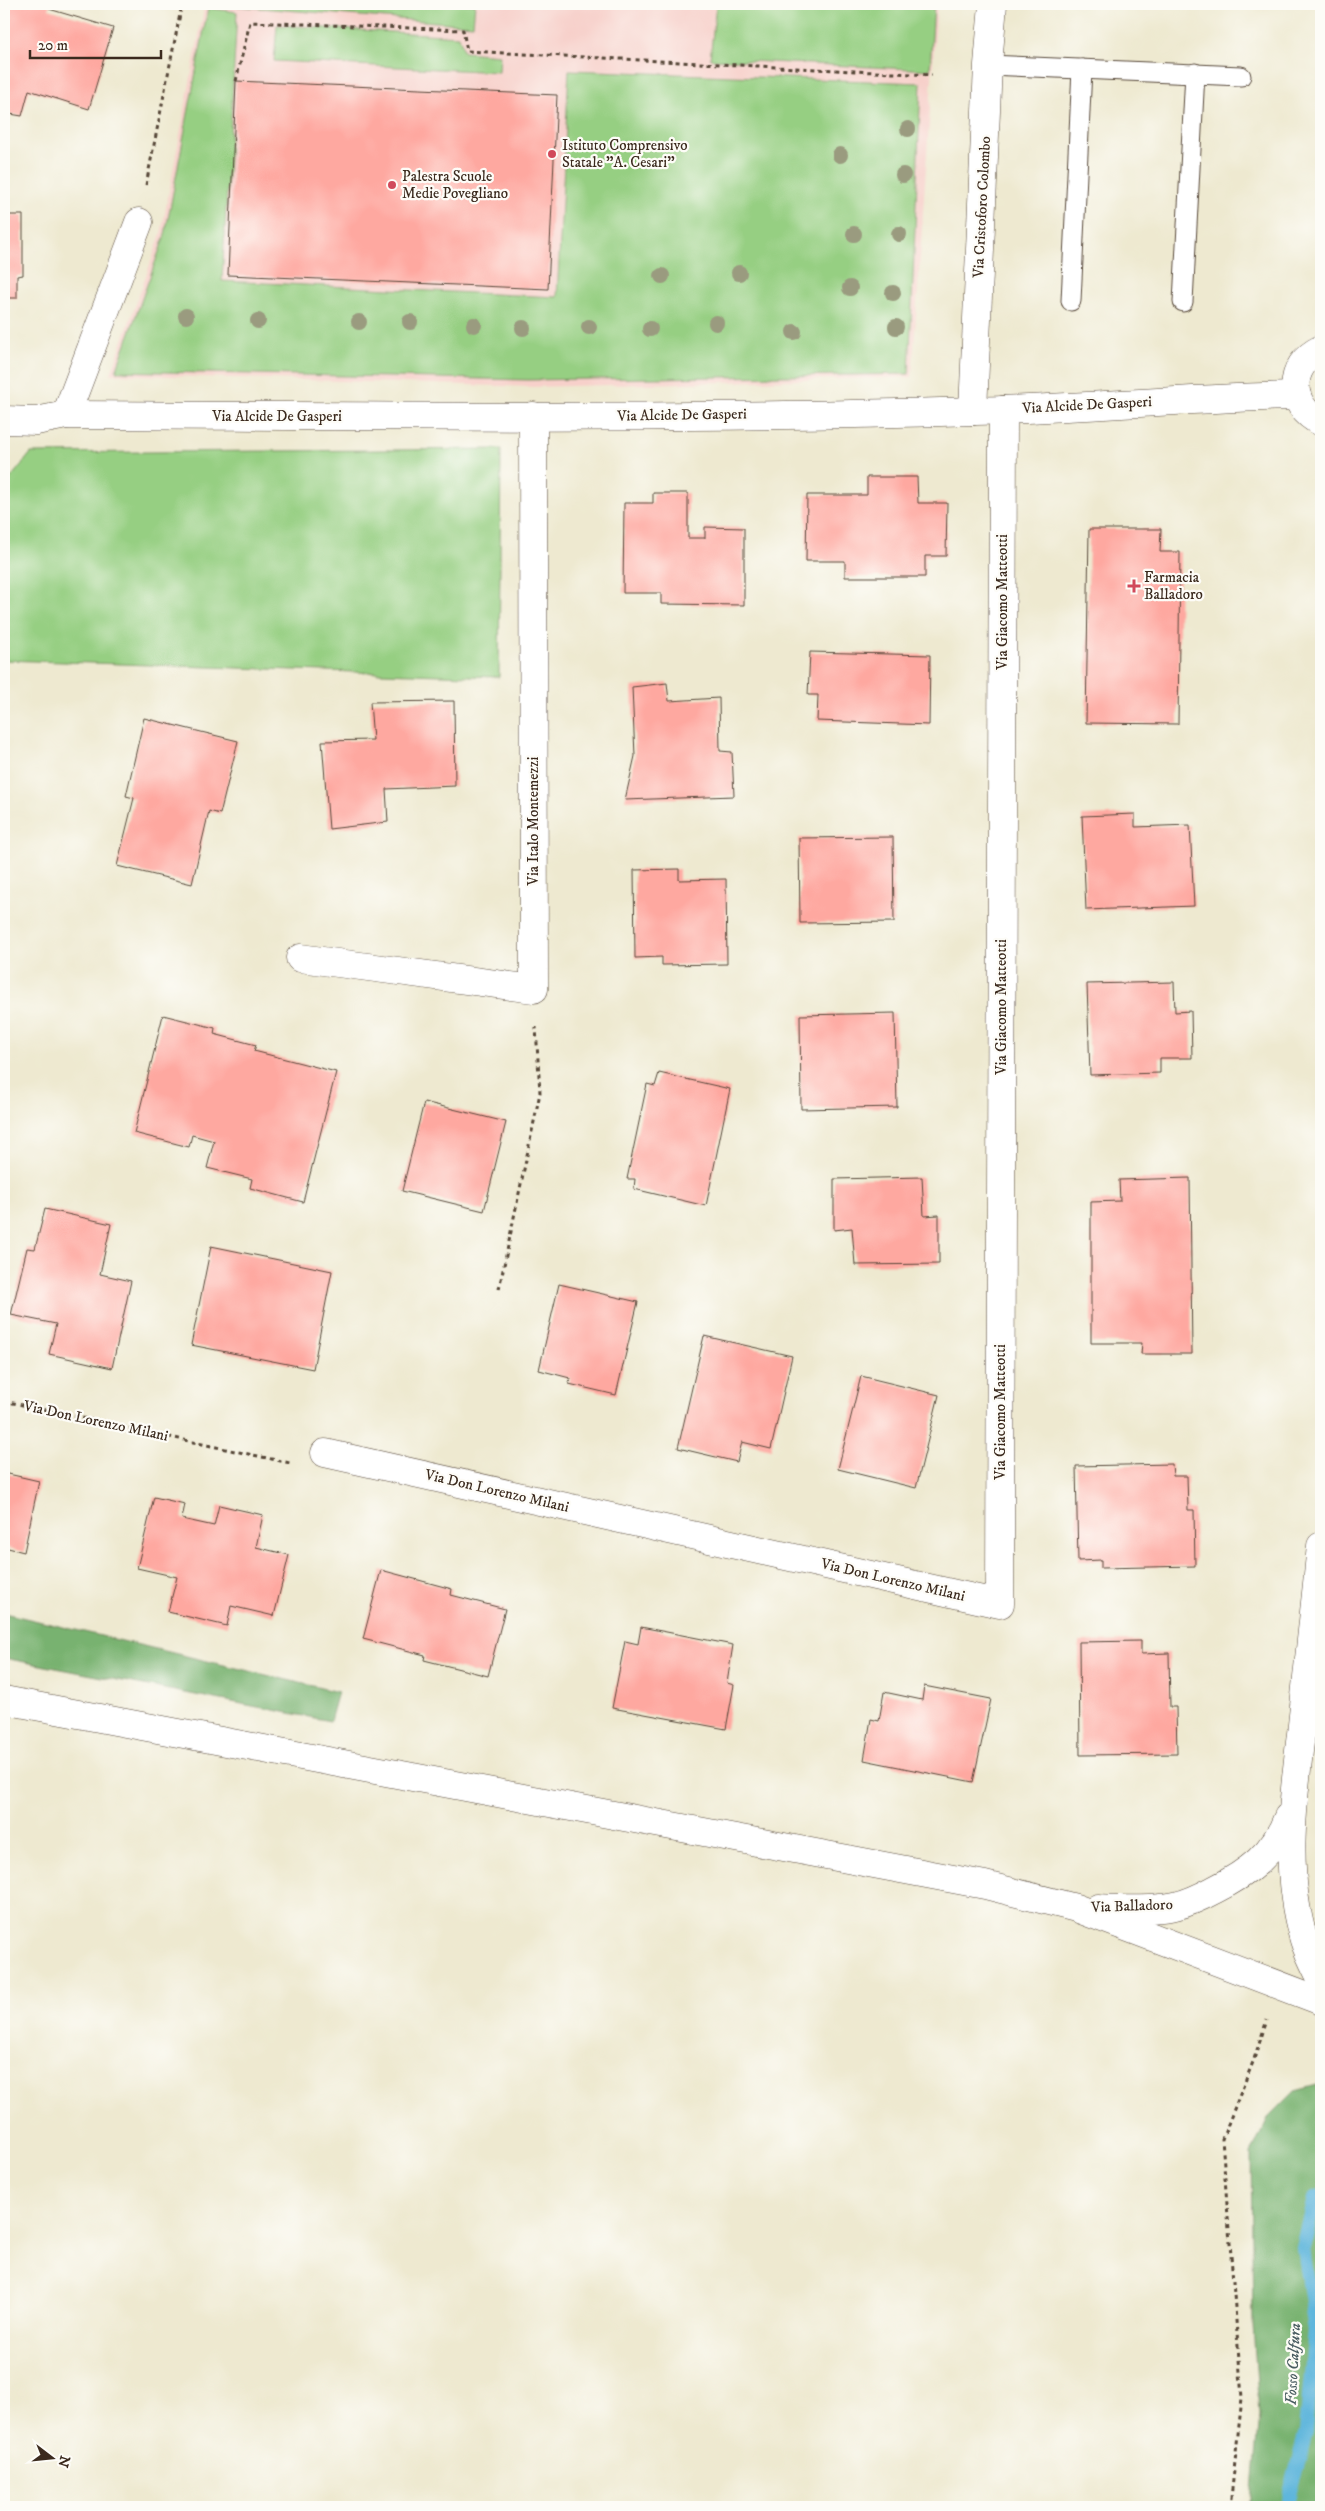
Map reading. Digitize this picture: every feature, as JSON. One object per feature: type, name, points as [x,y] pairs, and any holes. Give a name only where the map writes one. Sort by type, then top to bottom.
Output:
[{"type":"street","name":"Via Cristoforo Colombo","points":[[973,411],[988,65],[993,4]]},
{"type":"street","points":[[66,415],[139,222]]},
{"type":"street","points":[[1321,349],[1305,360],[1298,370],[1295,382],[1297,396],[1302,408],[1312,418],[1321,422]]},
{"type":"street","name":"Via Alcide De Gasperi","points":[[4,420],[36,421],[66,415],[533,416],[973,411],[1212,398],[1297,396]]},
{"type":"street","name":"Via Giacomo Matteotti","points":[[1000,1604],[1003,410]]},
{"type":"street","name":"Via Italo Montemezzi","points":[[533,416],[534,989]]},
{"type":"street","name":"Via Alcide De Gasperi","points":[[4,438],[36,421]]},
{"type":"street","points":[[300,958],[534,989]]},
{"type":"street","name":"Via Don Lorenzo Milani","points":[[325,1453],[1000,1604]]},
{"type":"street","name":"Via Balladoro","points":[[1278,1984],[1298,1979],[1320,1970],[1304,1942],[1293,1892],[1290,1852],[1292,1806],[1321,1546]]},
{"type":"street","points":[[4,1700],[985,1885],[1076,1908],[1321,2001]]},
{"type":"street","name":"Via Balladoro","points":[[1076,1908],[1125,1910],[1174,1906],[1190,1902],[1238,1878],[1265,1857],[1277,1841],[1292,1806]]},
{"type":"lane","points":[[988,65],[1241,76]]},
{"type":"lane","points":[[1072,301],[1082,69]]},
{"type":"lane","points":[[1182,302],[1196,73]]},
{"type":"path","points":[[139,222],[182,4]]},
{"type":"path","points":[[236,81],[250,22],[463,30],[467,51],[932,75]]},
{"type":"path","points":[[499,1289],[540,1093],[534,989]]},
{"type":"path","name":"Via Don Lorenzo Milani","points":[[4,1401],[318,1468],[325,1453]]},
{"type":"path","points":[[1230,2507],[1242,2398],[1222,2139],[1253,2062],[1278,1984]]},
{"type":"shaded area","name":"Istituto Comprensivo Statale \"A. Cesari\"","points":[[205,4],[937,4],[912,377],[533,387],[111,374],[161,234]]},
{"type":"green space","points":[[210,4],[475,4],[473,25]]},
{"type":"green space","points":[[716,4],[934,4],[930,70],[710,59]]},
{"type":"green space","points":[[208,8],[237,12],[222,281],[557,297],[569,70],[921,83],[909,374],[528,380],[116,371],[165,235]]},
{"type":"green space","points":[[277,25],[459,36],[464,52],[500,55],[499,72],[274,61]]},
{"type":"green space","points":[[501,449],[499,677],[4,660],[4,486],[31,453]]},
{"type":"green space","points":[[4,1613],[338,1692],[330,1721],[4,1658]]},
{"type":"green space","points":[[1321,2084],[1321,2507],[1247,2507],[1251,2499],[1259,2414],[1253,2326],[1251,2154],[1269,2116],[1294,2091]]},
{"type":"building","points":[[4,4],[50,4],[49,9],[113,28],[89,109],[29,90],[22,116],[4,113]]},
{"type":"building","name":"Palestra Scuole Medie Povegliano","points":[[236,81],[557,95],[548,289],[228,275]]},
{"type":"building","points":[[4,215],[23,215],[23,275],[17,276],[17,298],[4,298]]},
{"type":"building","points":[[867,477],[917,477],[918,503],[947,503],[946,556],[925,556],[925,577],[845,577],[845,561],[806,561],[807,495],[867,495]]},
{"type":"building","points":[[653,493],[688,493],[688,538],[705,538],[705,527],[744,528],[744,605],[661,604],[661,593],[623,593],[624,503],[653,503]]},
{"type":"building","points":[[1089,529],[1161,529],[1160,552],[1180,552],[1178,724],[1086,723]]},
{"type":"building","points":[[810,652],[930,655],[929,725],[817,721],[818,695],[808,695]]},
{"type":"building","points":[[667,683],[669,701],[719,698],[720,751],[732,752],[734,796],[625,800],[635,756],[632,687]]},
{"type":"building","points":[[454,701],[455,786],[386,789],[388,822],[329,829],[322,741],[373,740],[370,702]]},
{"type":"building","points":[[144,718],[238,741],[220,814],[209,811],[192,884],[117,866],[134,798],[126,796]]},
{"type":"building","points":[[1135,814],[1135,827],[1190,825],[1194,906],[1086,910],[1082,816]]},
{"type":"building","points":[[893,837],[894,922],[800,923],[799,838]]},
{"type":"building","points":[[679,869],[679,880],[726,879],[727,964],[662,965],[662,957],[635,958],[634,870]]},
{"type":"building","points":[[1174,982],[1175,1012],[1191,1011],[1192,1058],[1160,1058],[1160,1073],[1090,1075],[1087,984]]},
{"type":"building","points":[[895,1013],[897,1107],[801,1109],[800,1015]]},
{"type":"building","points":[[163,1015],[215,1028],[214,1034],[256,1045],[254,1051],[336,1072],[303,1202],[250,1188],[252,1179],[207,1168],[214,1141],[192,1135],[189,1147],[134,1133]]},
{"type":"building","points":[[659,1073],[730,1089],[706,1206],[634,1189],[635,1179],[627,1179],[647,1084],[655,1086]]},
{"type":"building","points":[[424,1102],[506,1122],[484,1211],[402,1191]]},
{"type":"building","points":[[922,1177],[924,1216],[939,1215],[939,1264],[855,1265],[852,1228],[834,1230],[834,1179]]},
{"type":"building","points":[[1190,1178],[1192,1354],[1141,1354],[1142,1343],[1091,1343],[1091,1202],[1120,1201],[1119,1180]]},
{"type":"building","points":[[45,1209],[111,1224],[100,1274],[131,1281],[112,1368],[49,1354],[56,1324],[11,1315],[27,1248],[35,1249]]},
{"type":"building","points":[[211,1246],[332,1271],[313,1369],[191,1345]]},
{"type":"building","points":[[559,1284],[638,1302],[616,1395],[569,1384],[570,1378],[539,1370]]},
{"type":"building","points":[[704,1336],[792,1356],[771,1449],[742,1442],[737,1462],[678,1448]]},
{"type":"building","points":[[861,1376],[939,1395],[916,1488],[838,1469]]},
{"type":"building","points":[[1172,1464],[1173,1476],[1187,1476],[1188,1510],[1194,1510],[1195,1566],[1101,1568],[1101,1560],[1078,1561],[1076,1466]]},
{"type":"building","points":[[4,1473],[39,1481],[24,1552],[4,1547]]},
{"type":"building","points":[[154,1497],[185,1504],[182,1519],[214,1526],[219,1505],[263,1515],[256,1547],[289,1555],[274,1616],[231,1606],[227,1626],[168,1612],[177,1577],[137,1568]]},
{"type":"building","points":[[381,1570],[452,1589],[451,1595],[505,1609],[488,1676],[424,1660],[425,1655],[363,1639]]},
{"type":"building","points":[[641,1627],[733,1645],[727,1683],[734,1685],[726,1729],[612,1708],[625,1641],[638,1644]]},
{"type":"building","points":[[1141,1641],[1141,1654],[1169,1653],[1170,1707],[1176,1707],[1177,1754],[1080,1755],[1079,1642]]},
{"type":"building","points":[[924,1686],[991,1699],[973,1782],[864,1760],[871,1719],[879,1721],[884,1692],[922,1700]]},
{"type":"waterway","name":"Fosso Calfura","points":[[1286,2507],[1306,2432],[1315,2329],[1303,2248],[1315,2199],[1321,2197]]},
{"type":"place","name":"Istituto Comprensivo Statale \"A. Cesari\"","points":[[552,154]]},
{"type":"place","name":"Palestra Scuole Medie Povegliano","points":[[392,185]]},
{"type":"place","name":"Farmacia Balladoro","points":[[1134,586]]}]
